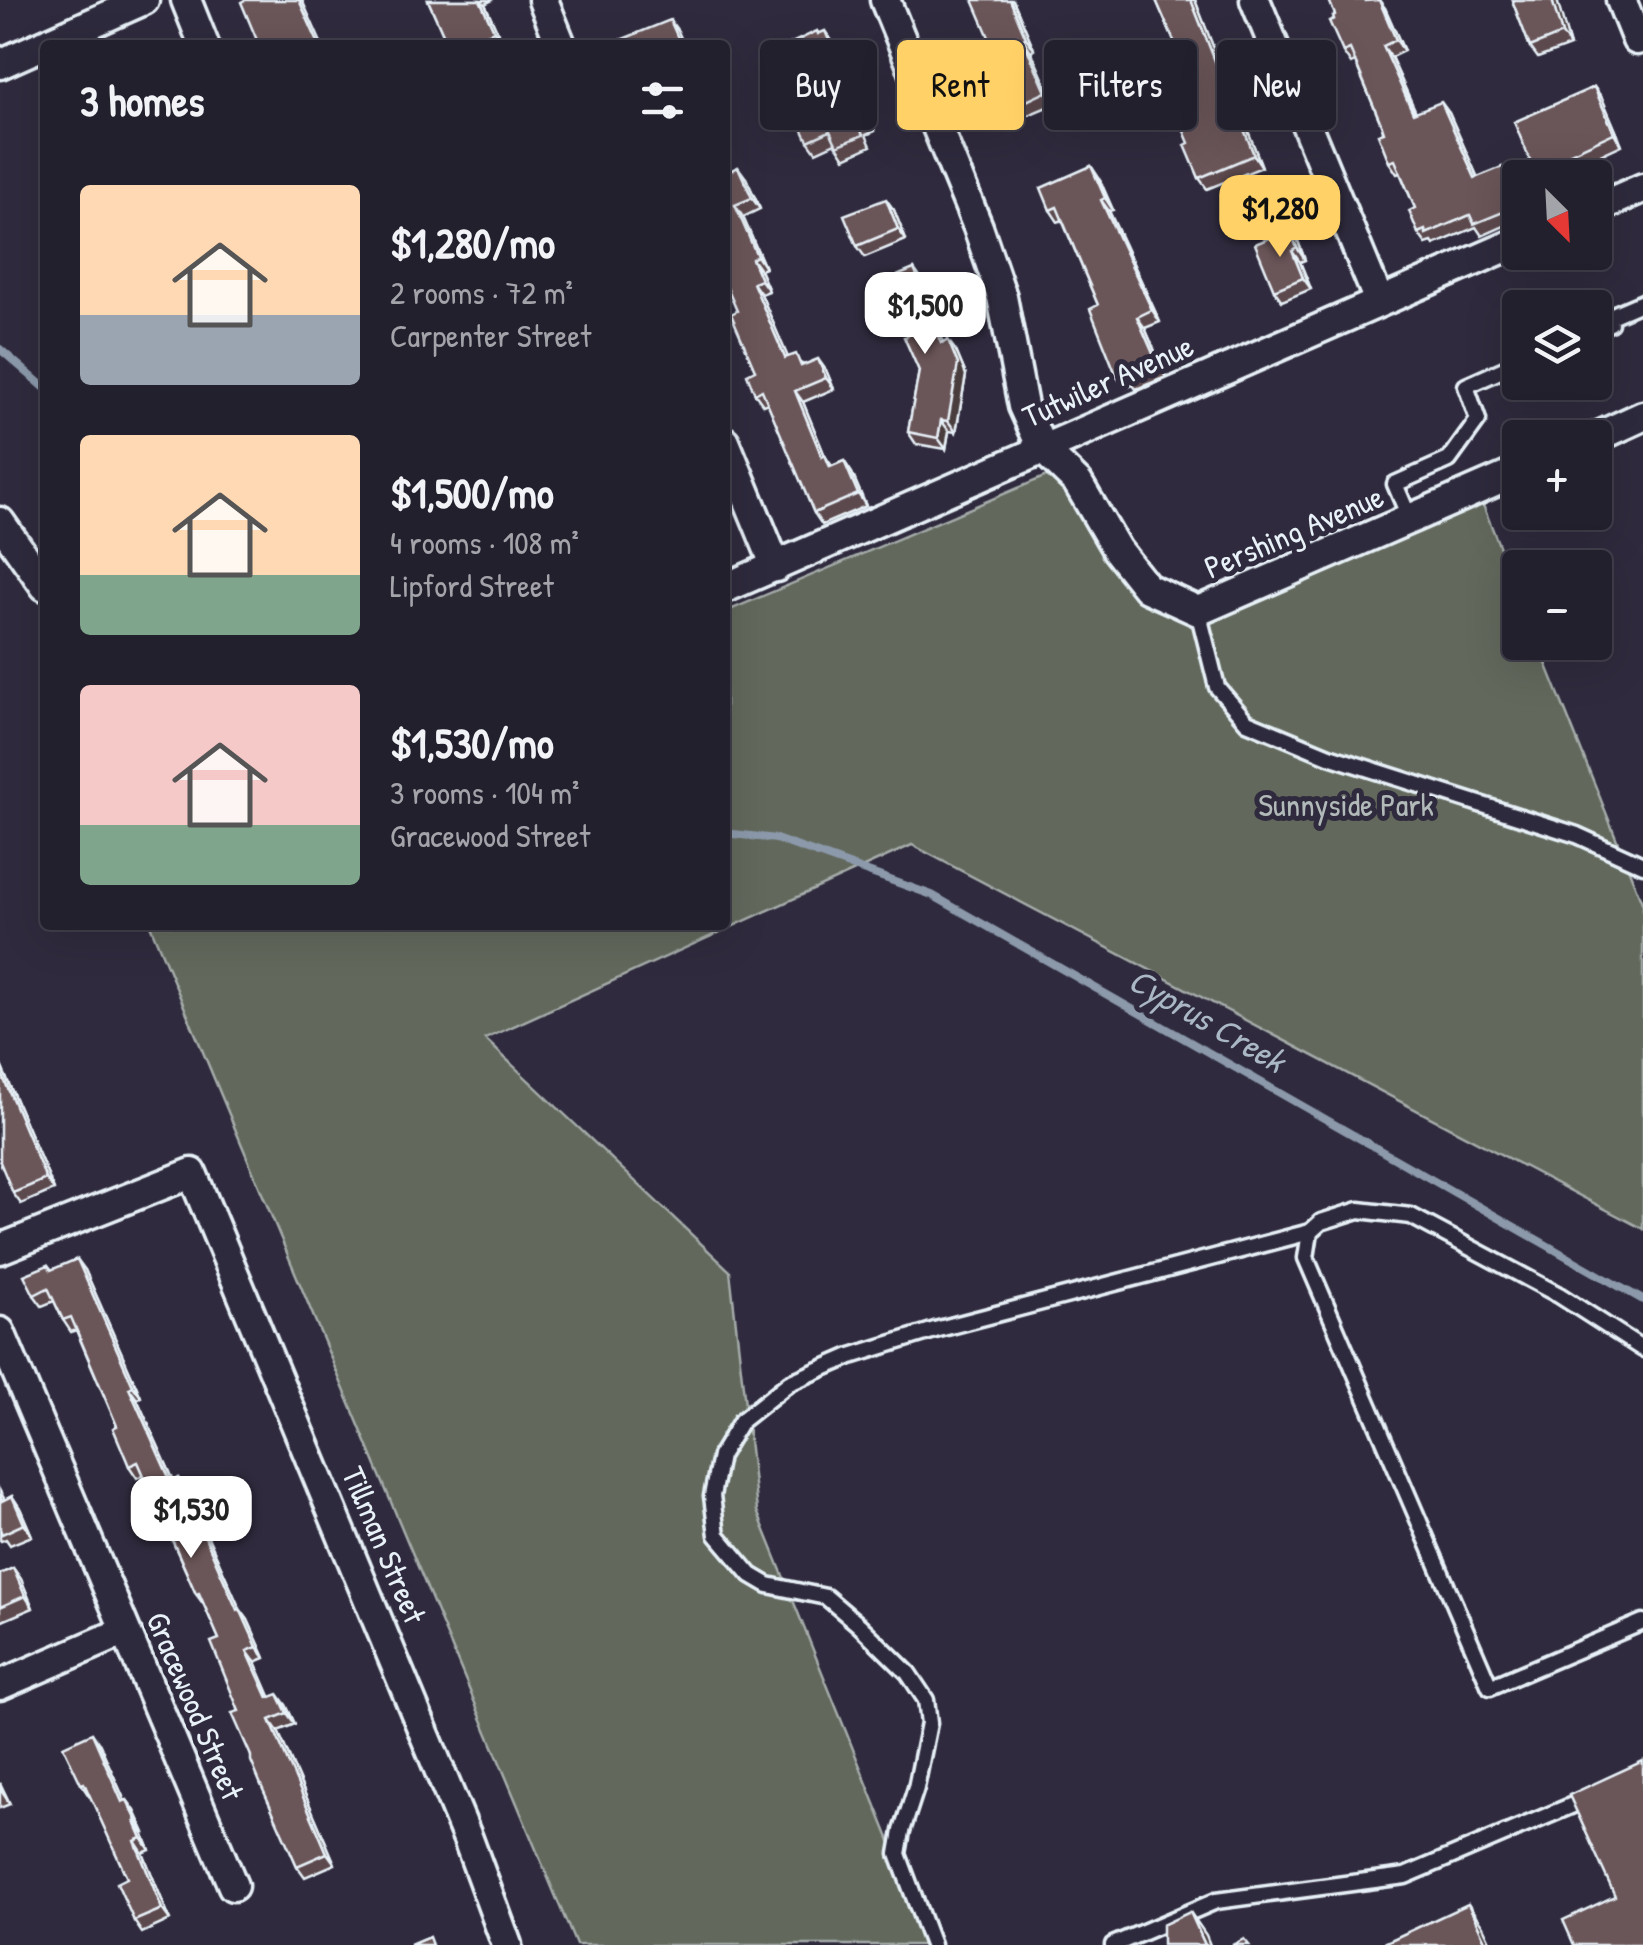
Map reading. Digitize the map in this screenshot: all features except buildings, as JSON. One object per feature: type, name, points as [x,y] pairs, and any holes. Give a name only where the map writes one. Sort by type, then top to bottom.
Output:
[{"type":"street","points":[[54,40],[144,0]]},
{"type":"street","points":[[186,0],[202,40]]},
{"type":"street","points":[[543,0],[559,40]]},
{"type":"street","points":[[886,0],[978,228],[1002,297],[1023,406],[1042,448]]},
{"type":"street","points":[[1256,0],[1379,301]]},
{"type":"street","points":[[1621,0],[1637,40]]},
{"type":"street","points":[[0,64],[40,46]]},
{"type":"street","points":[[1612,202],[1643,188]]},
{"type":"street","name":"Tutwiler Avenue","points":[[730,586],[1502,249]]},
{"type":"street","points":[[1612,430],[1643,416]]},
{"type":"street","name":"Pershing Avenue","points":[[1042,448],[1078,483],[1118,550],[1147,588],[1198,611],[1502,479]]},
{"type":"street","points":[[730,454],[776,566]]},
{"type":"street","points":[[0,522],[40,579]]},
{"type":"street","name":"Tillman Street","points":[[0,1249],[192,1173],[468,1839],[507,1945]]},
{"type":"street","name":"Gracewood Street","points":[[0,1332],[233,1886]]},
{"type":"street","points":[[0,1685],[125,1631]]},
{"type":"lane","points":[[1612,315],[1643,302]]},
{"type":"lane","points":[[1410,520],[1395,484],[1448,460],[1478,420],[1466,386],[1502,370]]},
{"type":"lane","points":[[1198,611],[1217,688],[1247,722],[1330,756],[1577,835],[1643,865]]},
{"type":"lane","points":[[932,1945],[898,1854],[929,1724],[926,1700],[908,1673],[826,1597],[768,1584],[750,1574],[717,1535],[712,1496],[720,1456],[741,1421],[789,1383],[852,1356],[935,1330],[1310,1232],[1321,1222],[1359,1210],[1411,1216],[1559,1295],[1643,1349]]},
{"type":"lane","points":[[1310,1232],[1306,1258],[1490,1687],[1643,1622]]},
{"type":"lane","points":[[1113,1945],[1216,1901],[1405,1876],[1606,1791]]},
{"type":"green space","name":"Sunnyside Park","points":[[1063,469],[1147,588],[1198,611],[1477,490],[1502,553],[1502,660],[1545,660],[1643,905],[1643,1229],[912,845],[730,928],[730,610]]},
{"type":"green space","name":"Sunnyside Park","points":[[152,930],[725,930],[485,1039],[730,1271],[757,1511],[932,1945],[576,1945]]},
{"type":"waterway","name":"Cyprus Creek","points":[[0,349],[40,384]]},
{"type":"waterway","name":"Cyprus Creek","points":[[730,834],[776,839],[932,895],[1643,1300]]}]
